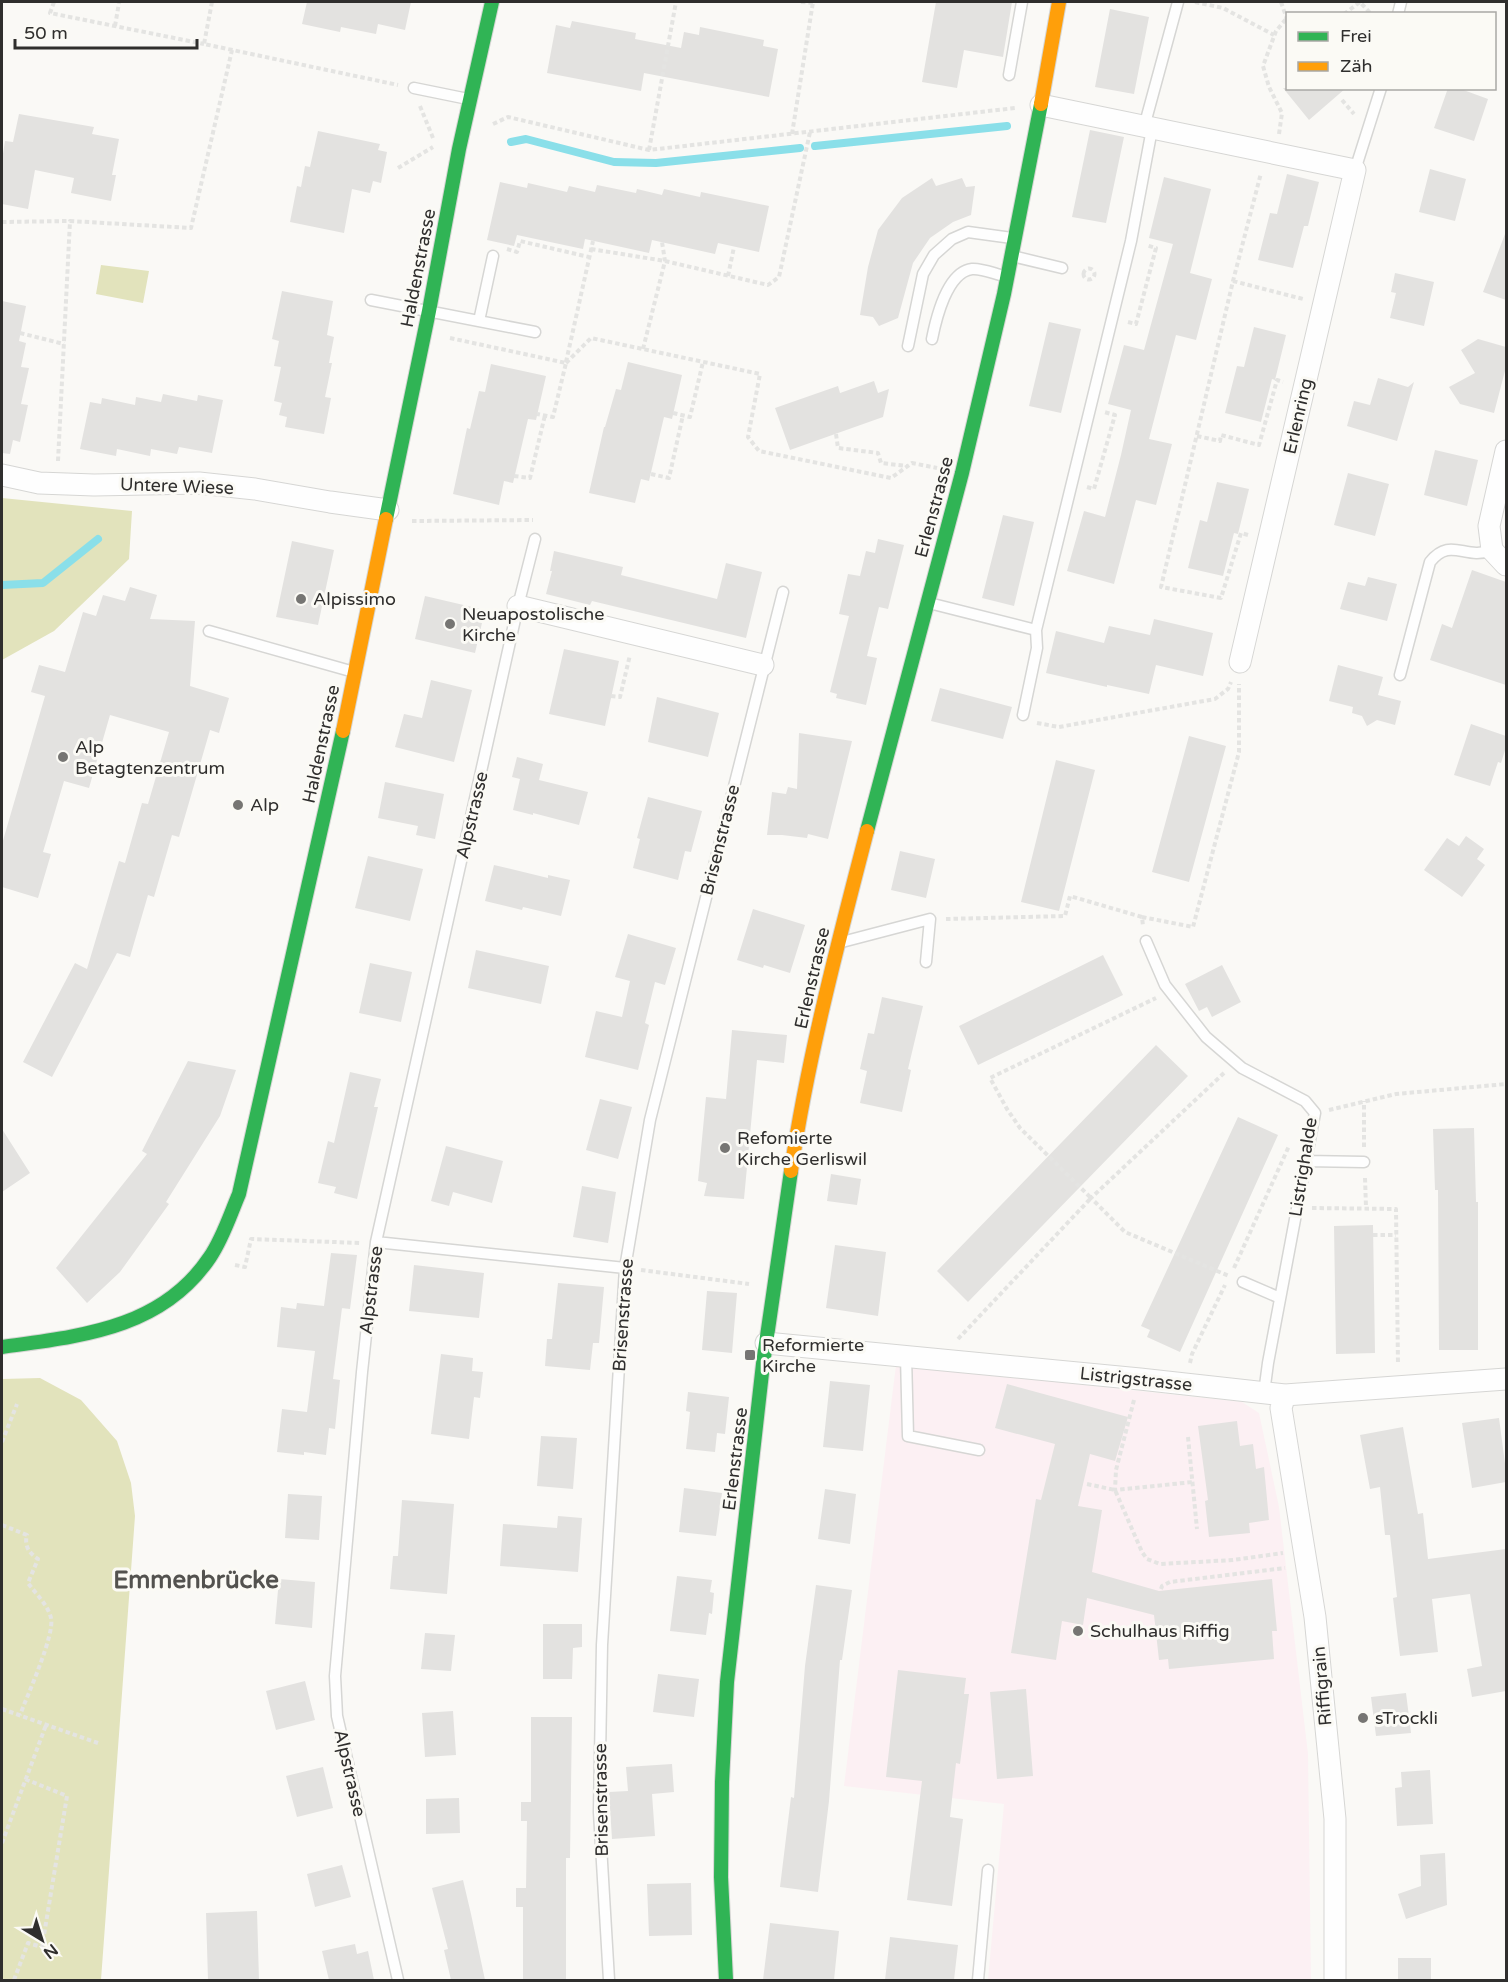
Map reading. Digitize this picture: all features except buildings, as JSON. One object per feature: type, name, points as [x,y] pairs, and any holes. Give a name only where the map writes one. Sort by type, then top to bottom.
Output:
[{"type":"street","name":"Haldenstrasse","points":[[2,1347],[86,1334],[125,1324],[160,1307],[184,1288],[210,1257],[239,1194],[354,672],[395,515],[459,149],[492,2]]},
{"type":"street","name":"Erlenstrasse","points":[[726,1980],[721,1877],[727,1682],[766,1343],[800,1112],[838,943],[962,473],[1008,277],[1059,2]]},
{"type":"street","points":[[1041,105],[1356,170]]},
{"type":"street","name":"Erlenring","points":[[1240,662],[1356,170]]},
{"type":"street","points":[[1499,558],[1489,526],[1506,450]]},
{"type":"street","name":"Untere Wiese","points":[[2,475],[39,483],[94,485],[199,483],[255,489],[395,515]]},
{"type":"street","points":[[518,606],[763,664]]},
{"type":"street","name":"Listrigstrasse","points":[[766,1343],[1275,1394],[1506,1379]]},
{"type":"street","name":"Riffigrain","points":[[1275,1394],[1281,1408],[1315,1617],[1335,1819],[1335,1980]]},
{"type":"lane","points":[[1009,75],[1022,2]]},
{"type":"lane","points":[[1023,715],[1037,648],[1036,630],[1131,241],[1148,128],[1178,2]]},
{"type":"lane","points":[[414,88],[471,100]]},
{"type":"lane","name":"Erlenring","points":[[1356,170],[1380,90]]},
{"type":"lane","points":[[908,346],[923,274],[934,255],[952,239],[968,232],[1015,238]]},
{"type":"lane","points":[[480,321],[495,252]]},
{"type":"lane","points":[[1011,256],[1062,268]]},
{"type":"lane","points":[[932,339],[938,310],[949,289],[961,274],[972,269],[1008,277]]},
{"type":"lane","points":[[371,300],[536,332]]},
{"type":"lane","name":"Alpstrasse","points":[[398,1980],[337,1716],[335,1676],[362,1372],[376,1242],[518,606],[535,539]]},
{"type":"lane","points":[[1400,675],[1430,562],[1438,552],[1446,549],[1499,558]]},
{"type":"lane","name":"Brisenstrasse","points":[[609,1980],[599,1812],[602,1645],[625,1268],[650,1120],[763,664],[783,592]]},
{"type":"lane","points":[[927,603],[1036,630]]},
{"type":"lane","points":[[209,631],[354,672]]},
{"type":"lane","points":[[838,943],[930,919],[926,962]]},
{"type":"lane","name":"Listrighalde","points":[[1146,941],[1165,985],[1206,1037],[1242,1068],[1305,1101],[1315,1113],[1267,1369],[1275,1394]]},
{"type":"lane","points":[[1306,1161],[1364,1162]]},
{"type":"lane","points":[[376,1242],[625,1268]]},
{"type":"lane","points":[[1243,1282],[1280,1298]]},
{"type":"lane","points":[[906,1356],[908,1436],[979,1450]]},
{"type":"lane","points":[[978,1980],[988,1870]]},
{"type":"path","points":[[54,2],[51,13],[414,88],[435,145],[398,168]]},
{"type":"path","points":[[204,44],[212,2]]},
{"type":"path","points":[[650,150],[676,2]]},
{"type":"path","points":[[792,134],[813,2],[801,2]]},
{"type":"path","points":[[1191,2],[1223,8],[1274,35]]},
{"type":"path","points":[[1281,2],[1286,17]]},
{"type":"path","points":[[1347,12],[1360,2],[1369,12]]},
{"type":"path","points":[[115,26],[119,3]]},
{"type":"path","points":[[1269,540],[1241,533],[1221,598],[1161,587],[1233,281],[1270,153],[1281,126],[1282,113],[1269,87],[1263,66],[1274,35],[1280,25],[1286,21]]},
{"type":"path","points":[[2,222],[70,221],[191,228],[232,50]]},
{"type":"path","points":[[490,125],[508,117],[650,150],[1041,105]]},
{"type":"path","points":[[591,249],[665,261],[768,285],[778,277],[810,132]]},
{"type":"path","points":[[57,483],[70,221]]},
{"type":"path","points":[[525,242],[526,237]]},
{"type":"path","points":[[495,252],[516,252],[520,241],[589,257]]},
{"type":"path","points":[[537,414],[553,417],[593,241]]},
{"type":"path","points":[[1112,318],[1136,324],[1156,248],[1131,241]]},
{"type":"path","points":[[643,349],[665,261],[662,242]]},
{"type":"path","points":[[728,276],[734,247]]},
{"type":"path","points":[[1233,281],[1324,304]]},
{"type":"path","points":[[20,333],[64,344]]},
{"type":"path","points":[[440,336],[566,363]]},
{"type":"path","points":[[566,363],[591,338],[760,375],[748,437],[759,451],[891,478],[912,463],[946,470]]},
{"type":"path","points":[[673,413],[690,417],[703,362]]},
{"type":"path","points":[[1197,435],[1220,441],[1221,435],[1259,445],[1277,381],[1304,388]]},
{"type":"path","points":[[514,476],[530,478],[545,415]]},
{"type":"path","points":[[651,474],[669,478],[683,415]]},
{"type":"path","points":[[836,434],[838,448],[878,453],[881,463],[908,466]]},
{"type":"path","points":[[395,515],[541,522]]},
{"type":"path","points":[[611,696],[620,698],[635,634]]},
{"type":"path","points":[[1023,715],[1038,724],[1059,727],[1215,699],[1228,689],[1240,662]]},
{"type":"path","points":[[930,919],[1065,916],[1070,896],[1142,917],[1193,927],[1239,752],[1240,662]]},
{"type":"path","points":[[1142,917],[1146,941]]},
{"type":"path","points":[[1170,991],[1096,1029],[990,1078],[1020,1128],[1125,1232],[1230,1276]]},
{"type":"path","points":[[968,1328],[1091,1198],[1235,1062]]},
{"type":"path","points":[[1315,1113],[1396,1094],[1506,1084]]},
{"type":"path","points":[[1365,1101],[1365,1124]]},
{"type":"path","points":[[1192,1354],[1291,1143],[1309,1146]]},
{"type":"path","points":[[1297,1208],[1396,1209],[1398,1386]]},
{"type":"path","points":[[1373,1234],[1396,1235]]},
{"type":"path","points":[[251,1239],[351,1244],[376,1242]]},
{"type":"path","points":[[625,1268],[759,1286]]},
{"type":"path","points":[[1222,1293],[1229,1296]]},
{"type":"path","points":[[1140,1379],[1116,1470],[1115,1490],[1147,1559],[1160,1564],[1233,1560],[1290,1552]]},
{"type":"path","points":[[2,1442],[17,1404]]},
{"type":"path","points":[[1188,1437],[1197,1529]]},
{"type":"path","points":[[1087,1484],[1115,1490],[1193,1482]]},
{"type":"path","points":[[2,1525],[27,1535],[25,1540],[28,1549],[38,1559],[28,1583],[49,1611],[52,1626],[20,1715]]},
{"type":"path","points":[[1161,1589],[1170,1582],[1292,1568]]},
{"type":"path","points":[[2,1709],[98,1743]]},
{"type":"path","points":[[2,1842],[46,1725]]},
{"type":"path","points":[[14,1980],[28,1942],[42,1947],[67,1796],[26,1779]]},
{"type":"shaded area","name":"Schulhaus Riffig","points":[[896,1365],[1242,1402],[1259,1413],[1279,1507],[1308,1754],[1311,1980],[988,1980],[1004,1804],[844,1786]]},
{"type":"green space","points":[[101,265],[149,271],[143,303],[96,294]]},
{"type":"green space","points":[[2,498],[132,511],[129,559],[54,631],[2,660]]},
{"type":"green space","points":[[40,1378],[81,1400],[117,1441],[131,1483],[135,1516],[101,1980],[2,1980],[2,1379]]},
{"type":"waterway","points":[[815,146],[1007,126]]},
{"type":"waterway","points":[[511,142],[526,139],[614,162],[656,163],[800,148]]},
{"type":"waterway","points":[[2,585],[43,583],[98,539]]},
{"type":"traffic: fast","points":[[386,519],[429,311],[459,149],[492,2]]},
{"type":"traffic: fast","points":[[867,831],[962,473],[1004,294],[1041,104]]},
{"type":"traffic: fast","points":[[2,1347],[90,1333],[144,1314],[168,1300],[191,1281],[215,1250],[239,1194],[343,731]]},
{"type":"traffic: fast","points":[[726,1980],[721,1877],[722,1782],[727,1682],[763,1364],[791,1171]]},
{"type":"traffic: slow","points":[[1041,104],[1059,2]]},
{"type":"traffic: slow","points":[[343,731],[386,519]]},
{"type":"traffic: slow","points":[[791,1171],[815,1042],[867,831]]},
{"type":"place","name":"Alpissimo","points":[[301,599]]},
{"type":"place","name":"Neuapostolische Kirche","points":[[450,624]]},
{"type":"place","name":"Alp Betagtenzentrum","points":[[63,757]]},
{"type":"place","name":"Alp","points":[[238,805]]},
{"type":"place","name":"Refomierte Kirche Gerliswil","points":[[725,1148]]},
{"type":"place","name":"Reformierte Kirche","points":[[750,1355]]},
{"type":"place","name":"Schulhaus Riffig","points":[[1078,1631]]},
{"type":"place","name":"sTrockli","points":[[1363,1718]]},
{"type":"district","name":"Emmenbrücke","points":[[196,1580]]}]
